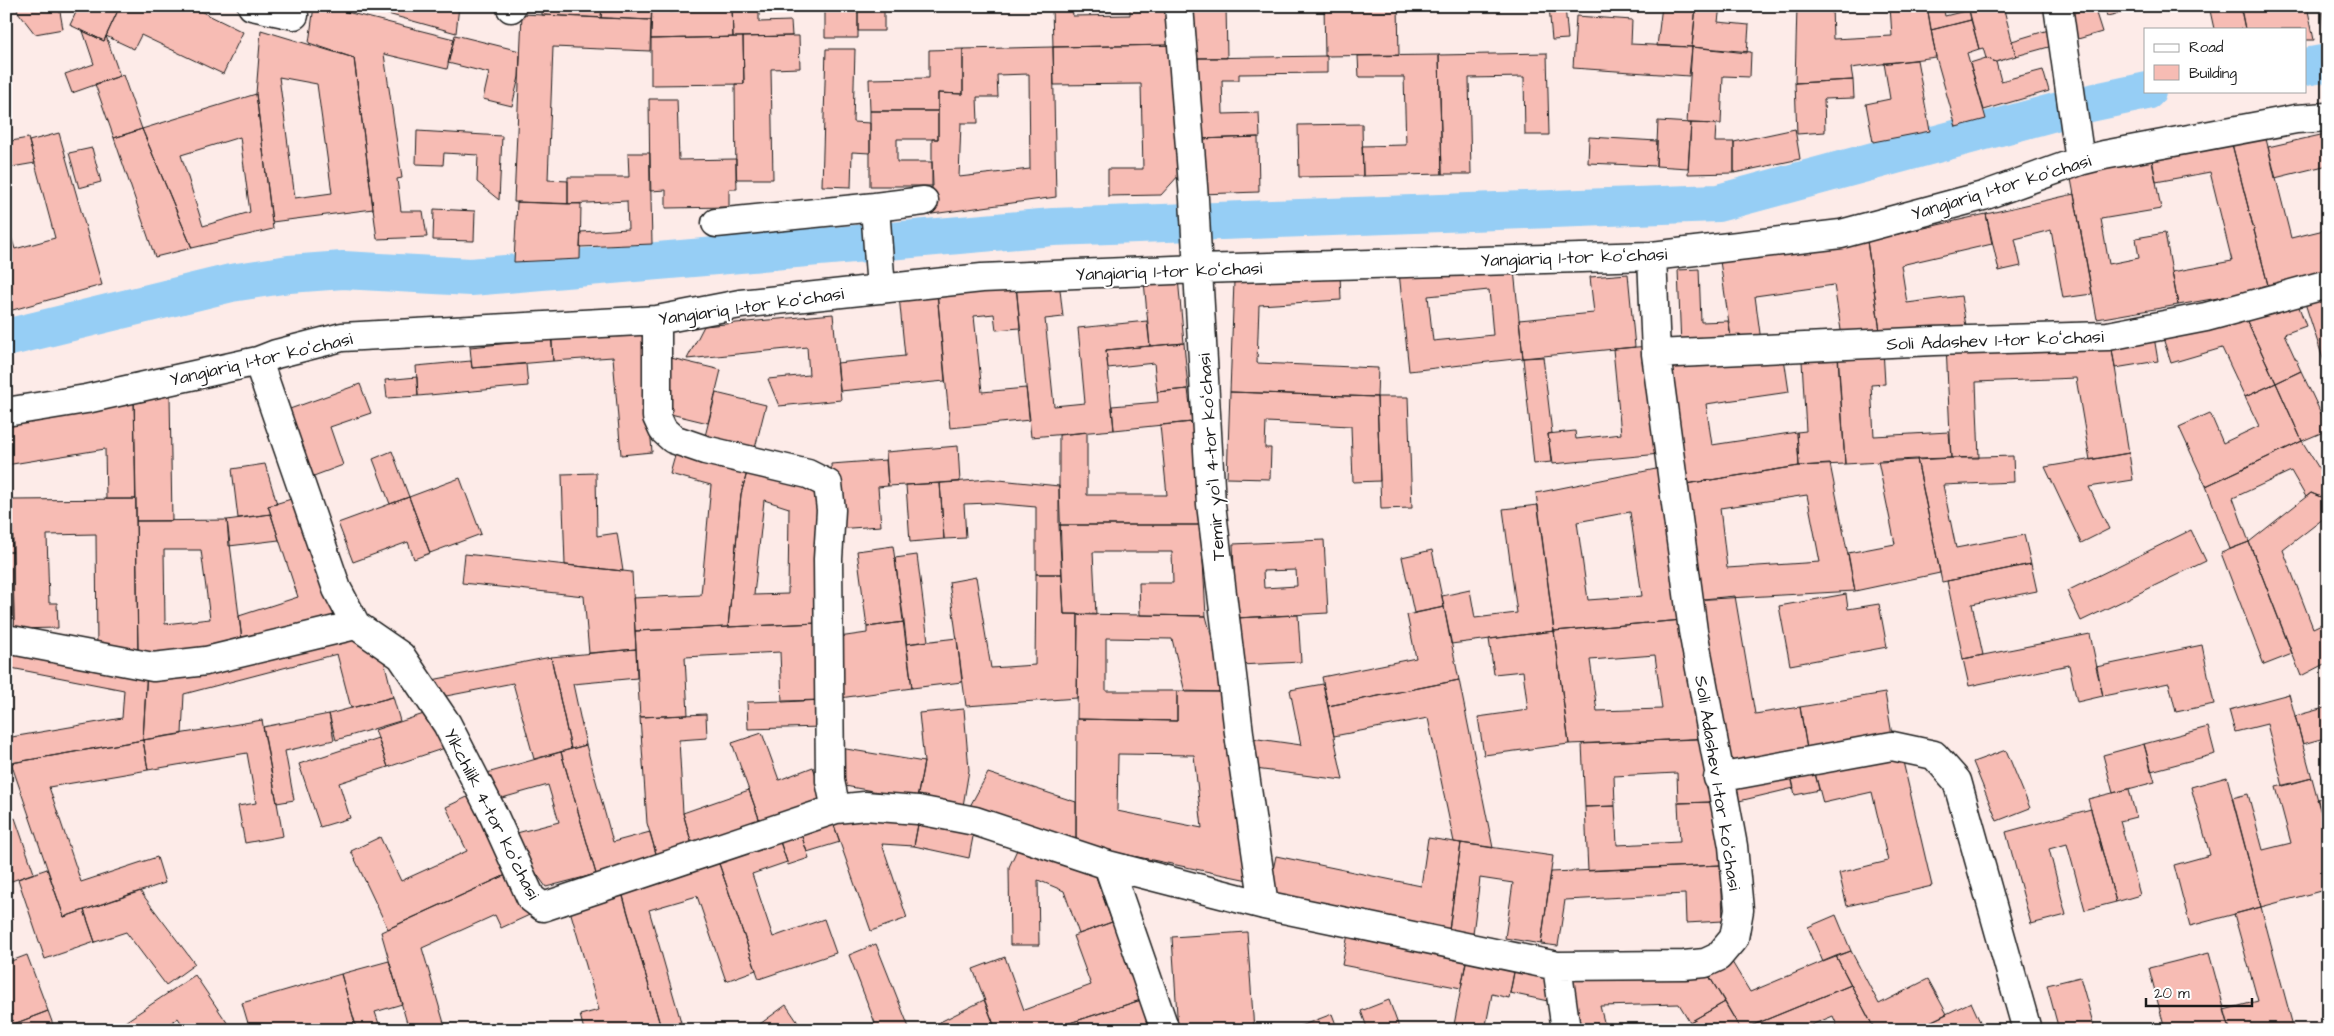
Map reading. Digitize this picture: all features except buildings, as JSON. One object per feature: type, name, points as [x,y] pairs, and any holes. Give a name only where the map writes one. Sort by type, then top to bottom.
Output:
[{"type":"street","points":[[252,6],[294,15]]},
{"type":"street","name":"Temir yoʻl 4-tor koʻchasi","points":[[1179,6],[1194,200],[1211,504],[1240,741],[1264,904]]},
{"type":"street","points":[[2058,6],[2079,153]]},
{"type":"street","name":"Yangiariq 1-tor koʻchasi","points":[[6,412],[86,399],[258,361],[276,354],[342,337],[657,320],[881,279],[982,278],[1198,269],[1652,256],[1840,234],[1983,196],[2079,153],[2296,119],[2328,117]]},
{"type":"street","points":[[716,223],[876,218],[924,202]]},
{"type":"street","points":[[876,218],[881,279]]},
{"type":"street","name":"Soli Adashev 1-tor koʻchasi","points":[[836,809],[866,806],[918,810],[975,821],[1108,865],[1264,904],[1557,966],[1684,965],[1705,963],[1718,957],[1734,938],[1739,910],[1733,846],[1718,778],[1693,631],[1656,354],[1652,256]]},
{"type":"street","name":"Soli Adashev 1-tor koʻchasi","points":[[1656,354],[1934,341],[2108,336],[2206,317],[2328,284]]},
{"type":"street","points":[[657,320],[657,416],[663,430],[673,439],[705,450],[808,474],[828,484],[831,510],[828,559],[830,781],[836,809]]},
{"type":"street","points":[[6,639],[153,667],[206,661],[356,626],[338,589],[258,361]]},
{"type":"street","name":"Yikchilik 4-tor koʻchasi","points":[[356,626],[401,656],[447,724],[492,812],[531,898],[539,906],[543,907],[836,809]]},
{"type":"street","points":[[1718,778],[1892,746],[1934,755],[1957,781],[2027,1030]]},
{"type":"street","points":[[1108,865],[1165,1030]]},
{"type":"street","points":[[1557,966],[1566,1030]]},
{"type":"waterway","points":[[2306,67],[2328,63]]},
{"type":"waterway","points":[[6,338],[231,283],[289,274],[343,270],[471,277],[1053,227],[1718,203],[2081,105],[2144,92]]}]
